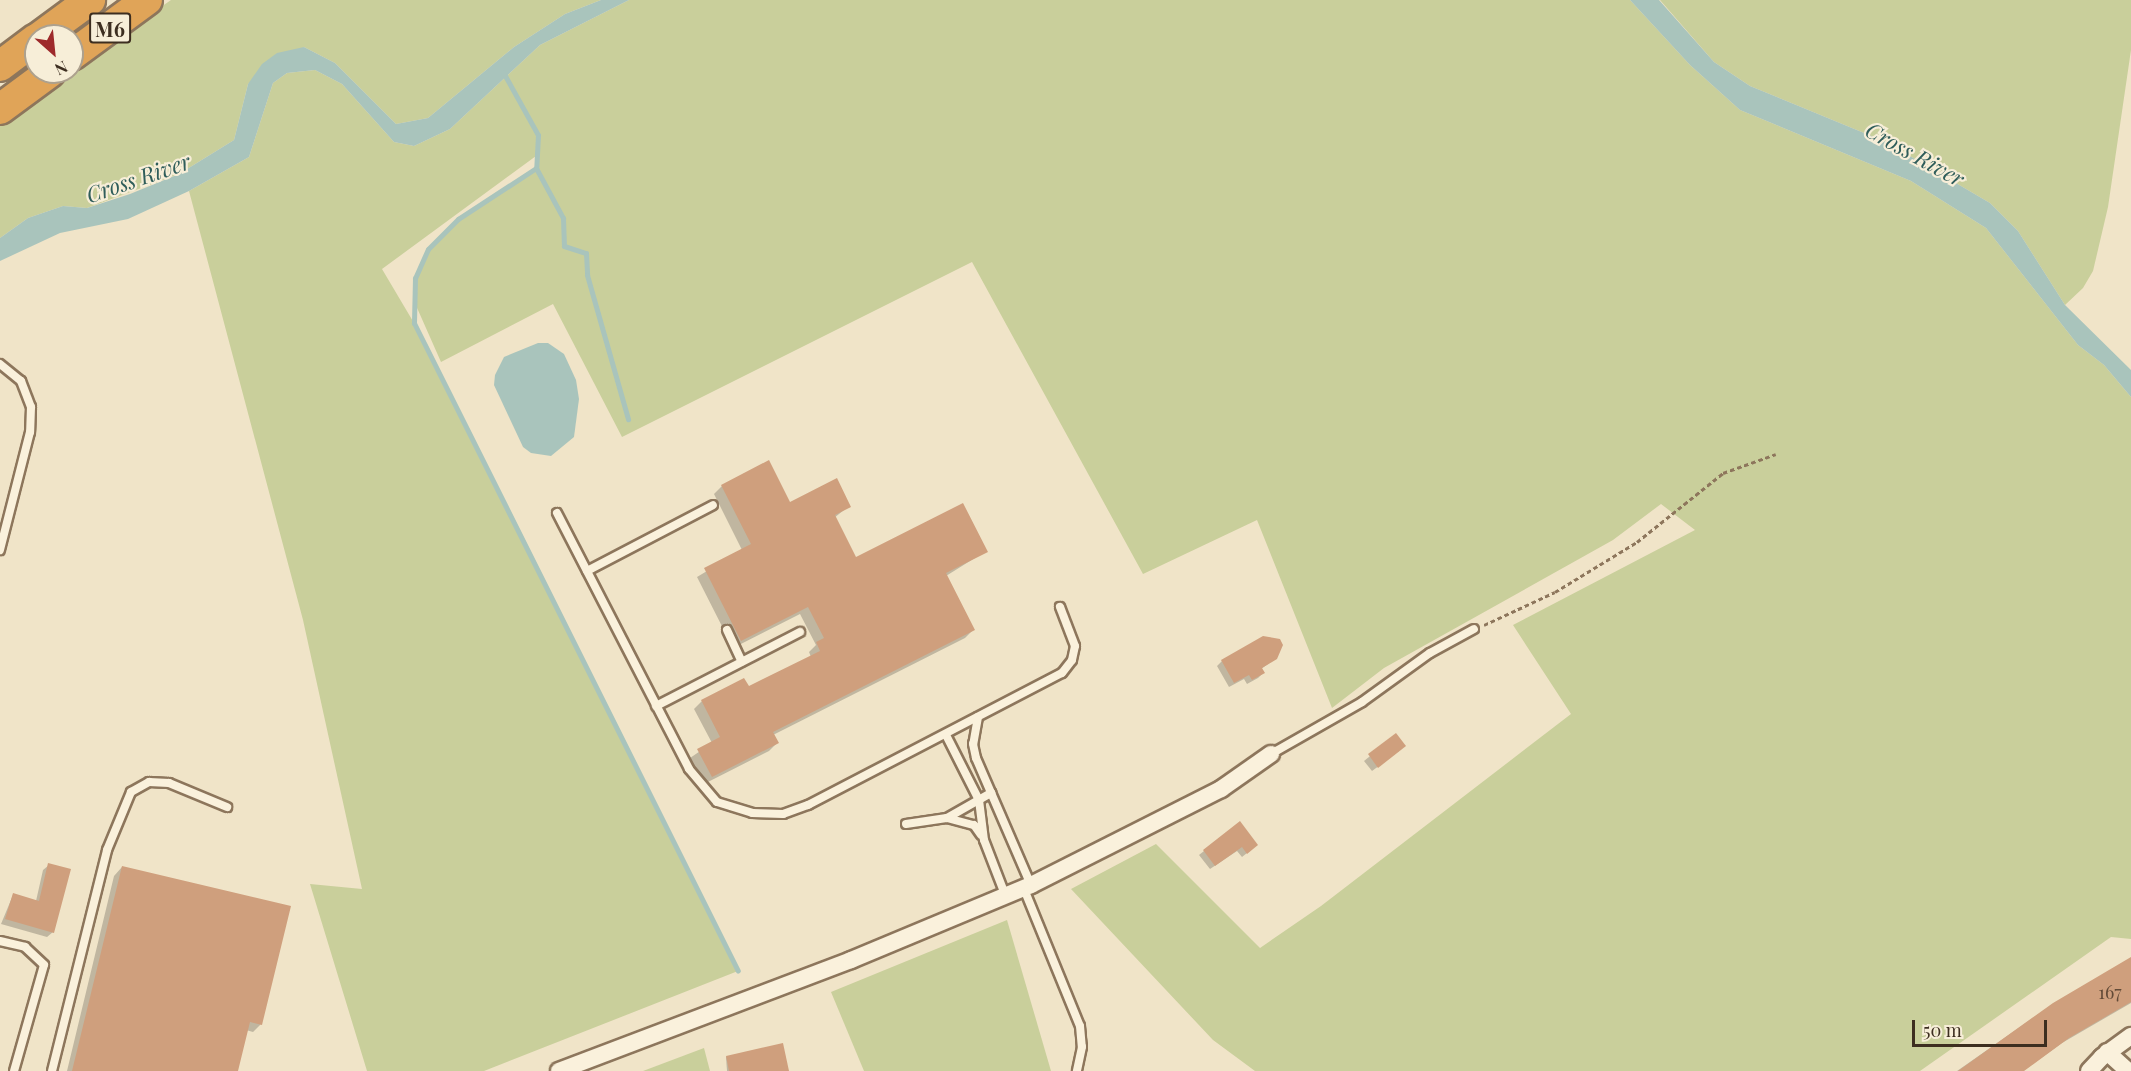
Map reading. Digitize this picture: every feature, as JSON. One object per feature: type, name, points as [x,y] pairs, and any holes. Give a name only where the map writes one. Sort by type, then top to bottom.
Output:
[{"type":"highway","name":"M6","points":[[57,24],[90,0]]},
{"type":"highway","name":"M6","points":[[84,47],[147,0]]},
{"type":"highway","points":[[0,66],[24,48]]},
{"type":"highway","points":[[0,109],[34,84]]},
{"type":"street","points":[[559,1071],[1006,897],[1221,789],[1272,754]]},
{"type":"street","points":[[2089,1071],[2107,1052],[2131,1036]]},
{"type":"street","points":[[2107,1052],[2128,1071]]},
{"type":"lane","points":[[0,364],[21,381],[31,407],[30,432],[0,550]]},
{"type":"lane","points":[[587,571],[713,505]]},
{"type":"lane","points":[[557,513],[656,706],[702,788],[717,802],[752,813],[783,814],[807,805],[1040,687],[1067,667],[1075,646],[1060,607]]},
{"type":"lane","points":[[1272,754],[1362,702],[1430,653],[1474,629]]},
{"type":"lane","points":[[727,630],[742,662]]},
{"type":"lane","points":[[656,706],[800,632]]},
{"type":"lane","points":[[978,717],[973,744],[1080,1026],[1082,1047],[1077,1071]]},
{"type":"lane","points":[[946,735],[979,800],[984,840]]},
{"type":"lane","points":[[52,1071],[107,850],[131,792],[149,782],[169,783],[227,807]]},
{"type":"lane","points":[[906,824],[947,818],[991,793]]},
{"type":"lane","points":[[947,818],[974,825],[984,840],[1006,897]]},
{"type":"lane","points":[[0,942],[25,946],[44,964],[14,1071]]},
{"type":"path","points":[[1474,629],[1556,592],[1628,548],[1723,473],[1776,454]]},
{"type":"green space","points":[[171,0],[601,0],[565,14],[514,47],[428,118],[396,124],[335,63],[304,47],[248,84],[234,140],[179,174],[87,208],[63,206],[28,218],[0,238],[0,120],[51,84],[84,84],[84,61]]},
{"type":"green space","points":[[629,0],[1630,0],[1690,65],[1740,110],[1911,181],[1986,228],[2078,345],[2104,365],[2131,397],[2131,939],[2111,937],[1920,1071],[1255,1071],[1213,1040],[1071,889],[1156,844],[1260,948],[1321,906],[1571,714],[1513,625],[1695,530],[1661,504],[1613,540],[1384,668],[1332,708],[1257,520],[1143,574],[972,262],[622,437],[553,304],[441,362],[414,301],[415,278],[428,249],[458,219],[536,168],[536,156],[382,269],[414,323],[738,971],[484,1071],[367,1071],[310,884],[362,889],[303,620],[189,191],[249,157],[273,83],[287,73],[315,70],[342,84],[394,142],[414,146],[450,129],[540,45]]},
{"type":"green space","points":[[1660,0],[2131,0],[2131,50],[2108,207],[2093,271],[2083,288],[2065,305],[2018,231],[1990,203],[1886,142],[1750,86],[1714,62]]},
{"type":"green space","points":[[1007,920],[1051,1071],[864,1071],[831,992]]},
{"type":"green space","points":[[704,1048],[710,1071],[643,1071]]},
{"type":"water","points":[[601,0],[629,0],[540,45],[450,129],[414,146],[394,142],[342,84],[315,70],[287,73],[273,83],[249,157],[189,191],[128,219],[60,233],[0,261],[0,238],[28,218],[63,206],[87,208],[130,194],[179,174],[234,140],[248,84],[262,64],[277,53],[304,47],[335,63],[396,124],[428,118],[514,47],[565,14]]},
{"type":"water","points":[[1630,0],[1659,0],[1714,62],[1750,86],[1886,142],[1990,203],[2018,231],[2065,305],[2131,370],[2131,397],[2104,365],[2078,345],[1986,228],[1911,181],[1740,110],[1690,65]]},
{"type":"water","points":[[538,343],[548,343],[564,354],[576,380],[579,399],[574,437],[551,456],[531,453],[523,447],[494,385],[495,375],[504,357]]},
{"type":"building","points":[[769,460],[790,502],[837,478],[851,507],[835,515],[856,557],[963,503],[988,552],[946,573],[975,630],[773,732],[779,743],[712,777],[697,749],[720,737],[701,700],[744,678],[749,686],[820,651],[816,642],[824,638],[808,607],[741,641],[704,568],[751,544],[721,485]]},
{"type":"building","points":[[1263,636],[1280,639],[1283,645],[1277,659],[1262,668],[1265,673],[1252,680],[1249,675],[1234,683],[1221,660]]},
{"type":"building","points":[[1396,733],[1406,746],[1378,768],[1368,754]]},
{"type":"building","points":[[1240,821],[1258,845],[1247,854],[1242,847],[1215,866],[1203,850]]},
{"type":"building","points":[[48,863],[71,869],[54,933],[5,919],[13,893],[39,901]]},
{"type":"building","points":[[122,866],[291,906],[262,1025],[250,1022],[238,1071],[72,1071]]},
{"type":"building","points":[[2131,957],[2131,1002],[2069,1038],[2024,1071],[1958,1071],[2053,1003]]},
{"type":"building","points":[[783,1043],[789,1071],[729,1071],[726,1056]]},
{"type":"waterway","points":[[503,72],[538,135],[536,168],[458,219],[428,249],[415,278],[414,323],[738,971]]},
{"type":"waterway","points":[[536,168],[563,218],[564,246],[586,253],[587,275],[628,419]]},
{"type":"water label","name":"Cross River","points":[[1915,154]]},
{"type":"water label","name":"Cross River","points":[[138,178]]}]
